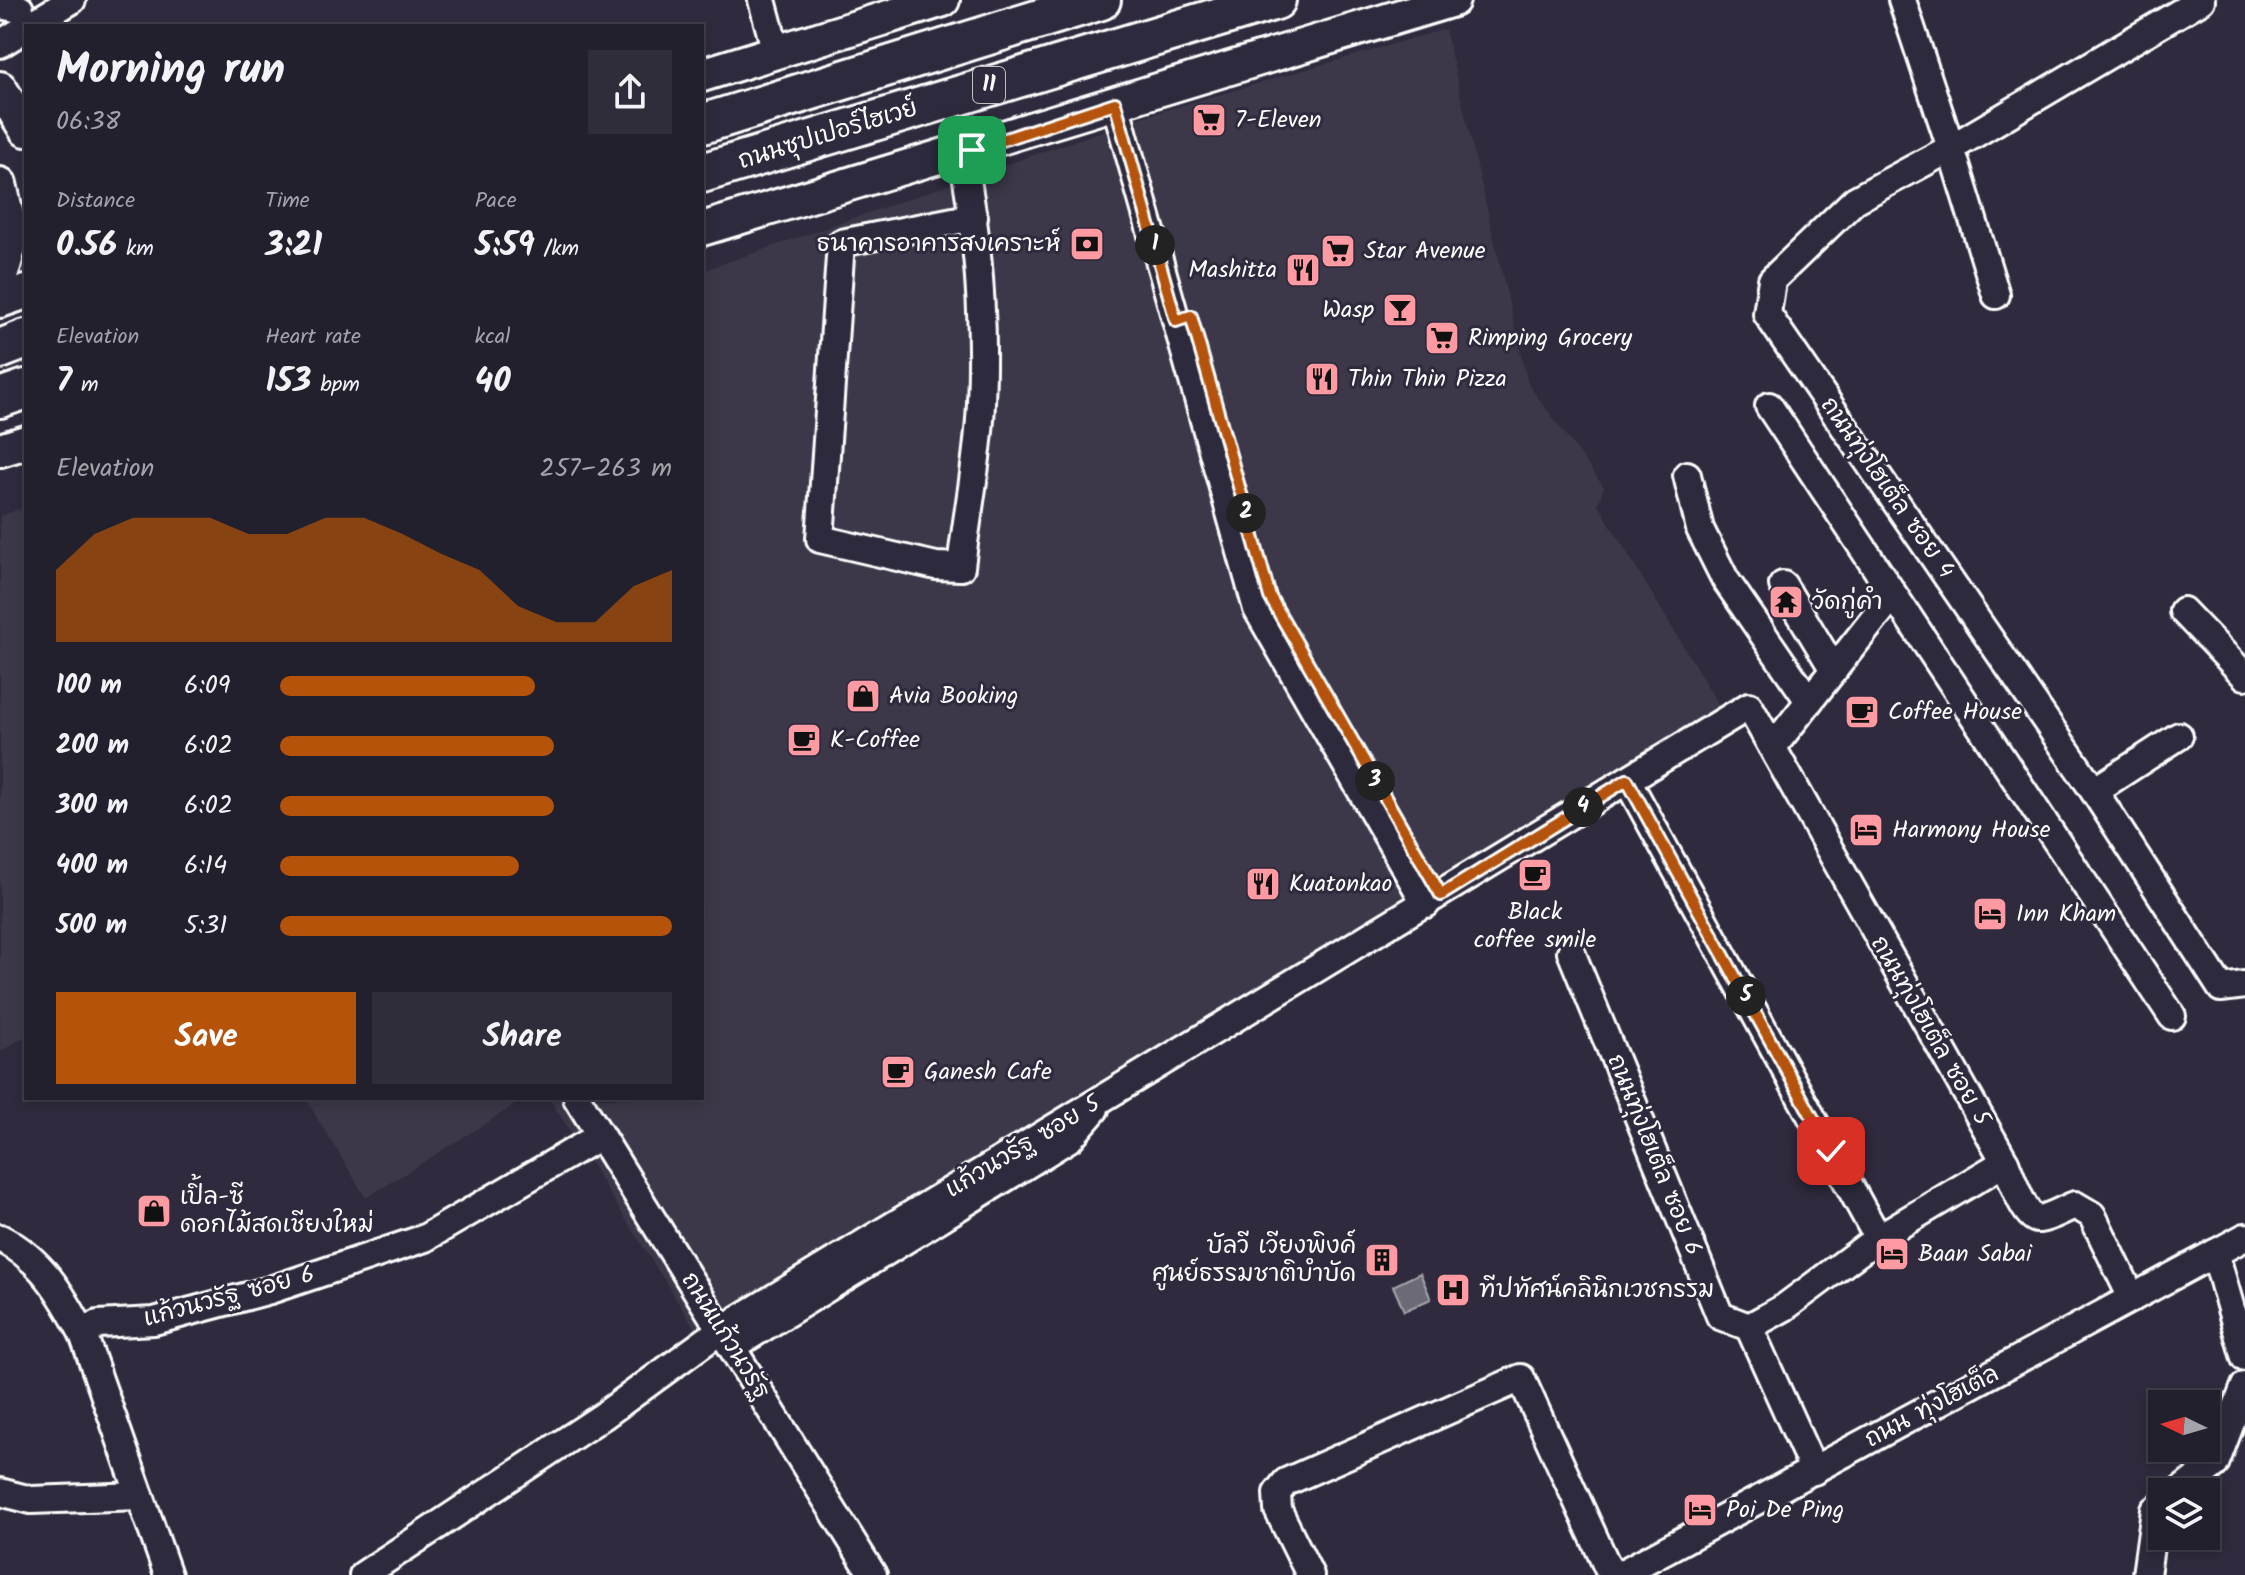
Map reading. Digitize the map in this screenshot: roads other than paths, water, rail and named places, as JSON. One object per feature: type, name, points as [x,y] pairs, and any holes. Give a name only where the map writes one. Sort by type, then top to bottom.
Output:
[{"type":"highway","name":"ถนนซุปเปอร์ไฮเวย์","points":[[704,123],[1101,0]]},
{"type":"highway","name":"ถนนซุปเปอร์ไฮเวย์","points":[[704,172],[1276,0]]},
{"type":"highway","points":[[0,349],[24,340]]},
{"type":"highway","points":[[0,398],[24,390]]},
{"type":"main road","points":[[704,74],[943,0]]},
{"type":"main road","points":[[704,228],[1453,0]]},
{"type":"main road","points":[[0,88],[24,127]]},
{"type":"main road","points":[[0,172],[24,212]]},
{"type":"main road","points":[[0,184],[12,238],[0,280]]},
{"type":"main road","points":[[0,302],[24,293]]},
{"type":"main road","points":[[0,302],[24,308]]},
{"type":"main road","points":[[0,450],[24,443]]},
{"type":"street","points":[[0,44],[22,15],[72,0]]},
{"type":"street","points":[[762,0],[776,52]]},
{"type":"street","points":[[1902,0],[1996,295]]},
{"type":"street","name":"ถนนทุ่งโฮเต็ล ซอย 4","points":[[2201,0],[1951,148],[1855,200],[1772,280],[1767,314],[2094,791],[2221,988],[2245,985]]},
{"type":"street","points":[[1123,100],[1184,318],[1257,609],[1289,649],[1433,900]]},
{"type":"street","points":[[962,152],[974,217],[982,288],[981,405],[961,567],[936,566],[820,539],[841,243],[974,217]]},
{"type":"street","points":[[1769,406],[2172,1016]]},
{"type":"street","points":[[1687,475],[1700,529],[1725,579],[1809,701]]},
{"type":"street","points":[[1783,585],[1834,670]]},
{"type":"street","points":[[1773,747],[1893,595]]},
{"type":"street","points":[[2183,611],[2245,676]]},
{"type":"street","name":"แก้วนวรัฐ ซอย 5","points":[[363,1575],[603,1416],[1067,1129],[1108,1093],[1433,900],[1749,706]]},
{"type":"street","name":"ถนนทุ่งโฮเต็ล ซอย 5","points":[[1749,706],[2005,1162],[2033,1218],[2039,1220],[2075,1205],[2092,1215],[2132,1298]]},
{"type":"street","points":[[2094,791],[2179,736]]},
{"type":"street","points":[[1627,780],[1878,1238]]},
{"type":"street","name":"ถนนทุ่งโฮเต็ล ซอย 6","points":[[1571,952],[1720,1316],[1749,1327]]},
{"type":"street","name":"ถนนแก้วนวรัฐ","points":[[578,1100],[873,1575]]},
{"type":"street","name":"แก้วนวรัฐ ซอย 6","points":[[83,1334],[98,1324],[154,1321],[270,1290],[425,1238],[600,1136]]},
{"type":"street","points":[[1814,1471],[1749,1327],[1785,1307],[1878,1238],[2005,1162]]},
{"type":"street","name":"ถนน ทุ่งโฮเต็ล","points":[[1619,1575],[1654,1566],[1814,1471],[2245,1237]]},
{"type":"street","points":[[0,1238],[26,1253],[58,1285],[83,1334],[168,1575]]},
{"type":"street","points":[[2215,1253],[2245,1358]]},
{"type":"street","points":[[1310,1575],[1278,1510],[1277,1493],[1286,1482],[1521,1378],[1611,1575]]},
{"type":"street","points":[[2197,1478],[2215,1464],[2245,1386]]},
{"type":"street","points":[[0,1492],[31,1500],[140,1496]]},
{"type":"street","points":[[2146,1575],[2149,1550]]},
{"type":"place","name":"7-Eleven","points":[[1209,120]]},
{"type":"place","name":"ธนาคารอาคารสงเคราะห์","points":[[1087,244]]},
{"type":"place","name":"Star Avenue","points":[[1338,251]]},
{"type":"place","name":"Mashitta","points":[[1303,270]]},
{"type":"place","name":"Wasp","points":[[1400,310]]},
{"type":"place","name":"Rimping Grocery","points":[[1442,338]]},
{"type":"place","name":"Thin Thin Pizza","points":[[1322,379]]},
{"type":"place","name":"วัดกู่คำ","points":[[1786,602]]},
{"type":"place","name":"Avia Booking","points":[[863,696]]},
{"type":"place","name":"Coffee House","points":[[1862,712]]},
{"type":"place","name":"K-Coffee","points":[[804,740]]},
{"type":"place","name":"Harmony House","points":[[1866,830]]},
{"type":"place","name":"Black coffee smile","points":[[1535,875]]},
{"type":"place","name":"Kuatonkao","points":[[1263,884]]},
{"type":"place","name":"Inn Kham","points":[[1990,914]]},
{"type":"place","name":"Ganesh Cafe","points":[[898,1072]]},
{"type":"place","name":"เปิ้ล-ซี ดอกไม้สดเชียงใหม่","points":[[154,1211]]},
{"type":"place","name":"Baan Sabai","points":[[1892,1254]]},
{"type":"place","name":"บัลวี เวียงพิงค์ ศูนย์ธรรมชาติบำบัด","points":[[1382,1260]]},
{"type":"place","name":"ทีปทัศน์คลินิกเวชกรรม","points":[[1453,1290]]},
{"type":"place","name":"Poi De Ping","points":[[1700,1510]]}]
